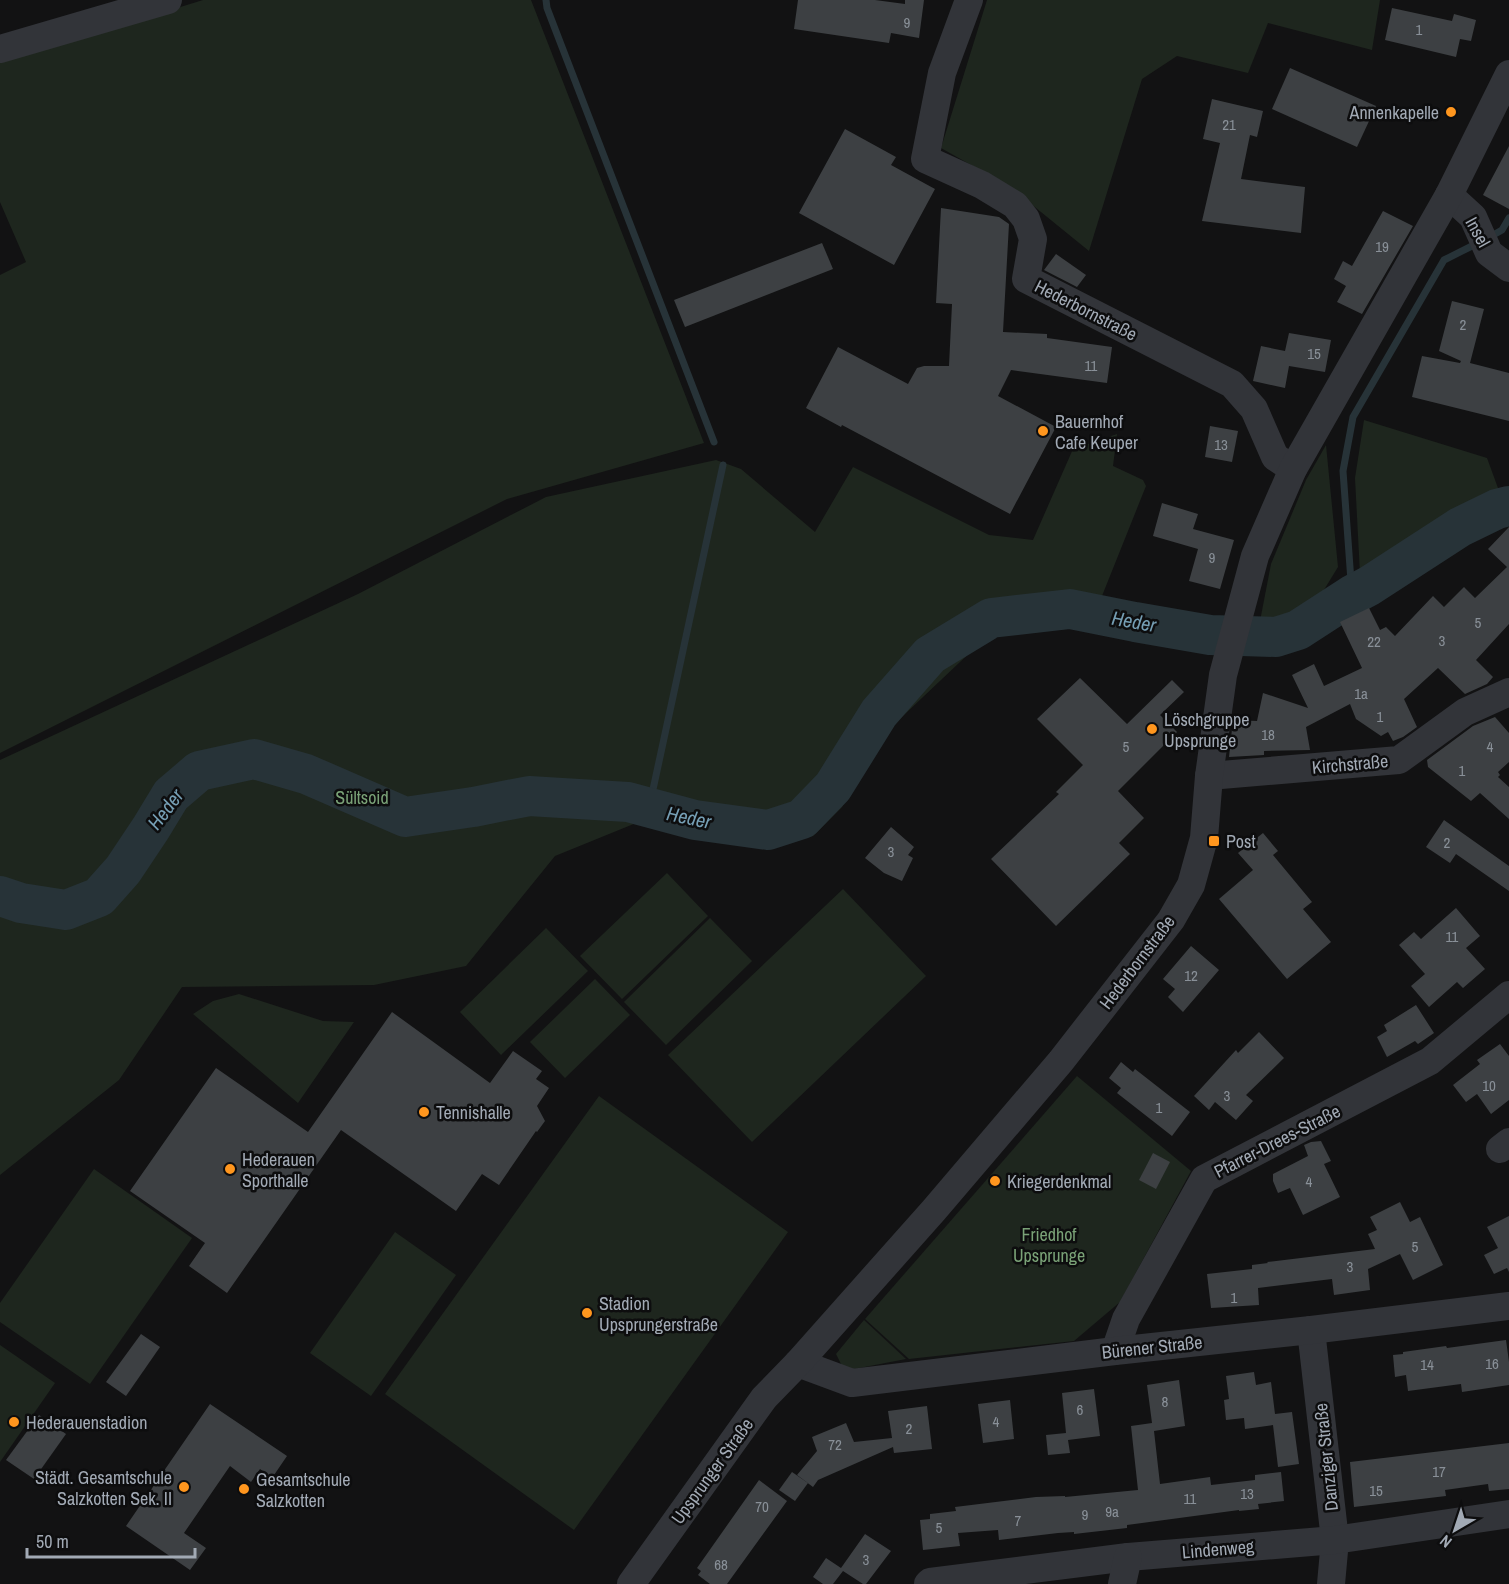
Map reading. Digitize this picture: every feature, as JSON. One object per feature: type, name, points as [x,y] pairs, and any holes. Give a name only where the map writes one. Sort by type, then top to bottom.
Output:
[{"type":"street","points":[[0,49],[168,0]]},
{"type":"street","name":"Hederbornstraße","points":[[969,0],[942,73],[925,159],[982,185],[1015,205],[1026,219],[1033,239],[1026,279],[1232,384],[1254,409],[1275,457],[1293,469]]},
{"type":"street","name":"Hederbornstraße","points":[[798,1363],[934,1210],[1061,1061],[1171,920],[1191,885],[1204,838],[1221,682],[1255,556],[1293,469],[1449,195],[1509,74]]},
{"type":"street","name":"Insel","points":[[1449,195],[1473,217],[1499,260]]},
{"type":"street","name":"Kirchstraße","points":[[1209,776],[1399,760],[1465,712],[1508,694]]},
{"type":"street","name":"Pfarrer-Drees-Straße","points":[[1115,1351],[1126,1319],[1204,1179],[1430,1061],[1509,995]]},
{"type":"street","name":"Bürener Straße","points":[[798,1363],[852,1383],[1509,1306]]},
{"type":"street","name":"Danziger Straße","points":[[1311,1330],[1335,1540],[1331,1584]]},
{"type":"street","name":"Upsprunger Straße","points":[[631,1584],[764,1398],[798,1363]]},
{"type":"street","name":"Lindenweg","points":[[928,1584],[930,1582],[1125,1570],[1509,1514]]},
{"type":"green space","points":[[203,0],[531,0],[704,443],[507,499],[0,753],[0,275],[26,262],[0,202],[0,63]]},
{"type":"green space","points":[[987,0],[1380,0],[1372,50],[1268,23],[1248,73],[1177,56],[1142,79],[1089,251],[1010,187],[941,148]]},
{"type":"green space","points":[[1364,420],[1487,458],[1502,499],[1454,517],[1381,566],[1360,574],[1355,478]]},
{"type":"green space","name":"Sültsoid","points":[[1117,434],[1113,466],[1143,480],[1146,486],[1100,601],[1071,592],[1035,595],[1066,599],[1080,618],[997,627],[886,732],[842,807],[813,836],[761,846],[641,821],[555,856],[466,966],[374,985],[182,987],[119,1080],[0,1175],[0,760],[358,594],[546,497],[716,460],[741,469],[815,532],[853,467],[989,535],[1033,540],[1073,449]]},
{"type":"green space","points":[[1326,445],[1338,567],[1319,598],[1277,621],[1260,621],[1271,564],[1306,480]]},
{"type":"green space","points":[[667,873],[708,916],[622,999],[580,956]]},
{"type":"green space","points":[[843,889],[926,976],[752,1142],[668,1055]]},
{"type":"green space","points":[[710,918],[752,961],[666,1045],[624,1002]]},
{"type":"green space","points":[[546,928],[588,971],[501,1055],[460,1012]]},
{"type":"green space","points":[[595,979],[630,1015],[565,1078],[530,1042]]},
{"type":"green space","points":[[239,994],[323,1021],[354,1022],[298,1103],[193,1014],[213,1001]]},
{"type":"green space","name":"Friedhof Upsprunge","points":[[1077,1076],[1191,1171],[1120,1302],[1074,1341],[909,1359],[865,1319]]},
{"type":"green space","name":"Stadion Upsprungerstraße","points":[[599,1096],[788,1232],[574,1530],[385,1394]]},
{"type":"green space","points":[[94,1169],[192,1238],[90,1384],[0,1322],[0,1303]]},
{"type":"green space","points":[[395,1232],[456,1275],[371,1396],[310,1353]]},
{"type":"green space","points":[[864,1320],[906,1359],[849,1370],[842,1366],[836,1354]]},
{"type":"green space","name":"Hederauenstadion","points":[[0,1345],[55,1383],[0,1462]]},
{"type":"building","points":[[798,0],[875,0],[905,4],[905,0],[924,0],[919,38],[891,33],[889,43],[794,29]]},
{"type":"building","points":[[1392,8],[1452,21],[1454,14],[1476,20],[1471,41],[1460,39],[1456,57],[1385,40]]},
{"type":"building","points":[[1290,68],[1376,106],[1357,147],[1272,109]]},
{"type":"building","points":[[1212,99],[1263,111],[1257,137],[1250,135],[1241,179],[1305,187],[1301,233],[1202,221],[1220,143],[1203,139]]},
{"type":"building","points":[[845,129],[896,157],[891,165],[935,189],[894,265],[799,213]]},
{"type":"building","points":[[1509,146],[1509,209],[1483,195]]},
{"type":"building","points":[[941,208],[999,217],[1009,224],[1003,332],[1047,334],[1047,338],[1112,347],[1107,383],[1011,370],[998,396],[1056,427],[1010,514],[806,408],[838,347],[908,384],[917,368],[949,366],[952,304],[936,303]]},
{"type":"building","points":[[1383,211],[1413,226],[1362,314],[1337,302],[1346,286],[1334,279],[1343,261],[1352,266]]},
{"type":"building","points":[[822,243],[833,269],[685,327],[674,300]]},
{"type":"building","points":[[1056,254],[1086,275],[1077,287],[1044,270]]},
{"type":"building","points":[[1452,301],[1484,309],[1470,363],[1509,373],[1509,421],[1412,397],[1422,356],[1460,363],[1461,361],[1439,351]]},
{"type":"building","points":[[1289,333],[1331,340],[1325,372],[1289,366],[1285,388],[1253,381],[1261,346],[1285,351]]},
{"type":"building","points":[[1210,426],[1238,431],[1232,462],[1205,457]]},
{"type":"building","points":[[1162,503],[1198,514],[1193,529],[1234,540],[1220,589],[1189,581],[1198,549],[1153,536]]},
{"type":"building","points":[[1509,527],[1509,624],[1476,660],[1493,677],[1487,684],[1465,694],[1438,668],[1404,699],[1417,727],[1393,741],[1388,732],[1381,736],[1356,719],[1350,704],[1306,727],[1310,750],[1264,751],[1264,755],[1229,757],[1233,720],[1257,721],[1263,693],[1308,708],[1292,675],[1314,664],[1324,686],[1362,668],[1340,622],[1369,608],[1380,630],[1386,627],[1395,636],[1433,596],[1444,607],[1464,587],[1475,598],[1507,567],[1488,549]]},
{"type":"building","points":[[1080,678],[1127,724],[1172,680],[1184,692],[1160,715],[1177,732],[1118,791],[1144,818],[1119,843],[1130,854],[1056,926],[991,859],[1059,794],[1056,792],[1083,765],[1037,719]]},
{"type":"building","points":[[1495,717],[1509,733],[1509,762],[1498,772],[1500,775],[1498,777],[1509,787],[1509,819],[1480,793],[1471,801],[1428,767],[1427,760],[1473,726]]},
{"type":"building","points":[[1444,820],[1509,866],[1509,891],[1456,854],[1450,863],[1426,847]]},
{"type":"building","points":[[891,827],[914,847],[908,855],[913,858],[902,881],[884,873],[865,858]]},
{"type":"building","points":[[1263,833],[1278,851],[1273,855],[1312,902],[1303,909],[1331,942],[1287,979],[1219,899],[1253,870],[1238,853]]},
{"type":"building","points":[[1456,908],[1480,936],[1466,948],[1485,969],[1463,988],[1457,982],[1429,1007],[1411,986],[1425,974],[1399,945],[1414,932],[1421,939]]},
{"type":"building","points":[[1191,946],[1219,970],[1183,1012],[1168,997],[1175,989],[1163,979]]},
{"type":"building","points":[[1416,1005],[1434,1033],[1418,1044],[1415,1041],[1387,1057],[1377,1037],[1387,1031],[1384,1025]]},
{"type":"building","points":[[392,1012],[490,1083],[513,1051],[542,1071],[536,1079],[549,1088],[537,1106],[545,1121],[499,1185],[482,1174],[456,1211],[341,1130],[227,1293],[189,1266],[205,1243],[130,1191],[216,1068],[308,1132]]},
{"type":"building","points":[[1259,1032],[1284,1058],[1246,1095],[1253,1101],[1236,1120],[1215,1102],[1209,1110],[1194,1096],[1236,1050],[1238,1053]]},
{"type":"building","points":[[1500,1044],[1509,1056],[1509,1100],[1491,1114],[1477,1094],[1466,1102],[1453,1085],[1480,1064],[1477,1060]]},
{"type":"building","points":[[1121,1062],[1133,1072],[1135,1069],[1190,1112],[1172,1136],[1117,1093],[1121,1088],[1109,1078]]},
{"type":"building","points":[[1321,1141],[1331,1161],[1324,1164],[1340,1197],[1303,1215],[1290,1188],[1278,1193],[1273,1174],[1308,1156],[1304,1145]]},
{"type":"building","points":[[1153,1153],[1170,1162],[1156,1189],[1139,1180]]},
{"type":"building","points":[[1400,1202],[1410,1222],[1420,1217],[1443,1265],[1413,1280],[1400,1254],[1368,1269],[1370,1290],[1334,1295],[1332,1279],[1258,1288],[1259,1305],[1211,1308],[1207,1274],[1252,1269],[1252,1265],[1267,1262],[1375,1249],[1368,1234],[1377,1230],[1370,1217]]},
{"type":"building","points":[[1509,1216],[1509,1272],[1507,1268],[1494,1274],[1484,1255],[1498,1248],[1487,1227]]},
{"type":"building","points":[[141,1334],[160,1347],[126,1396],[106,1382]]},
{"type":"building","points":[[1506,1340],[1509,1385],[1462,1392],[1461,1384],[1408,1391],[1406,1375],[1395,1377],[1393,1355],[1446,1346],[1447,1348]]},
{"type":"building","points":[[1254,1372],[1256,1385],[1271,1382],[1275,1414],[1292,1412],[1299,1464],[1278,1467],[1273,1425],[1245,1429],[1244,1418],[1226,1420],[1224,1400],[1229,1399],[1226,1376]]},
{"type":"building","points":[[1179,1380],[1185,1426],[1154,1431],[1160,1484],[1210,1477],[1211,1485],[1255,1480],[1255,1475],[1281,1472],[1284,1501],[1258,1504],[1259,1509],[1127,1525],[1127,1528],[1074,1534],[1074,1532],[1058,1533],[999,1540],[998,1530],[958,1533],[960,1546],[923,1550],[920,1520],[930,1519],[930,1514],[956,1511],[955,1507],[1036,1497],[1065,1497],[1138,1490],[1131,1426],[1152,1423],[1147,1385]]},
{"type":"building","points":[[1094,1389],[1100,1436],[1068,1440],[1070,1453],[1048,1455],[1046,1435],[1066,1433],[1062,1393]]},
{"type":"building","points":[[1010,1400],[1014,1439],[983,1443],[978,1404]]},
{"type":"building","name":"Städt. Gesamtschule Salzkotten Sek. II","points":[[210,1404],[287,1456],[272,1478],[260,1469],[251,1482],[230,1466],[184,1533],[206,1548],[190,1570],[126,1526]]},
{"type":"building","points":[[927,1406],[932,1449],[894,1453],[893,1447],[818,1480],[813,1487],[797,1475],[817,1451],[812,1437],[846,1423],[854,1442],[892,1438],[888,1411]]},
{"type":"building","points":[[39,1415],[66,1434],[34,1479],[6,1460]]},
{"type":"building","points":[[1509,1443],[1509,1489],[1489,1491],[1488,1484],[1445,1490],[1446,1496],[1354,1507],[1350,1462]]},
{"type":"building","points":[[792,1472],[808,1483],[795,1501],[779,1490]]},
{"type":"building","points":[[759,1480],[787,1501],[727,1584],[710,1584],[698,1575],[701,1571],[697,1568]]},
{"type":"building","points":[[865,1534],[891,1551],[866,1584],[843,1571],[833,1584],[823,1584],[813,1577],[826,1558],[841,1568]]},
{"type":"waterway","points":[[546,0],[547,8],[714,442]]},
{"type":"waterway","name":"Heder","points":[[1488,238],[1502,230],[1509,218]]},
{"type":"waterway","name":"Heder","points":[[1352,595],[1343,471],[1353,417],[1444,260],[1478,243]]},
{"type":"waterway","points":[[649,808],[723,465]]},
{"type":"waterway","name":"Heder","points":[[0,896],[21,903],[66,910],[99,897],[123,870],[171,795],[199,771],[254,759],[306,774],[405,817],[529,796],[628,802],[695,820],[768,830],[802,819],[833,787],[879,713],[930,655],[991,618],[1070,609],[1210,635],[1276,637],[1298,630],[1460,527],[1497,509],[1509,506]]},
{"type":"place","name":"Annenkapelle","points":[[1451,112]]},
{"type":"place","name":"Bauernhof Cafe Keuper","points":[[1043,431]]},
{"type":"place","name":"Löschgruppe Upsprunge","points":[[1152,729]]},
{"type":"place","name":"Post","points":[[1214,841]]},
{"type":"place","name":"Tennishalle","points":[[424,1112]]},
{"type":"place","name":"Hederauen Sporthalle","points":[[230,1169]]},
{"type":"place","name":"Kriegerdenkmal","points":[[995,1181]]},
{"type":"place","name":"Stadion Upsprungerstraße","points":[[587,1313]]},
{"type":"place","name":"Hederauenstadion","points":[[14,1422]]},
{"type":"place","name":"Städt. Gesamtschule Salzkotten Sek. II","points":[[184,1487]]},
{"type":"place","name":"Gesamtschule Salzkotten","points":[[244,1489]]}]
